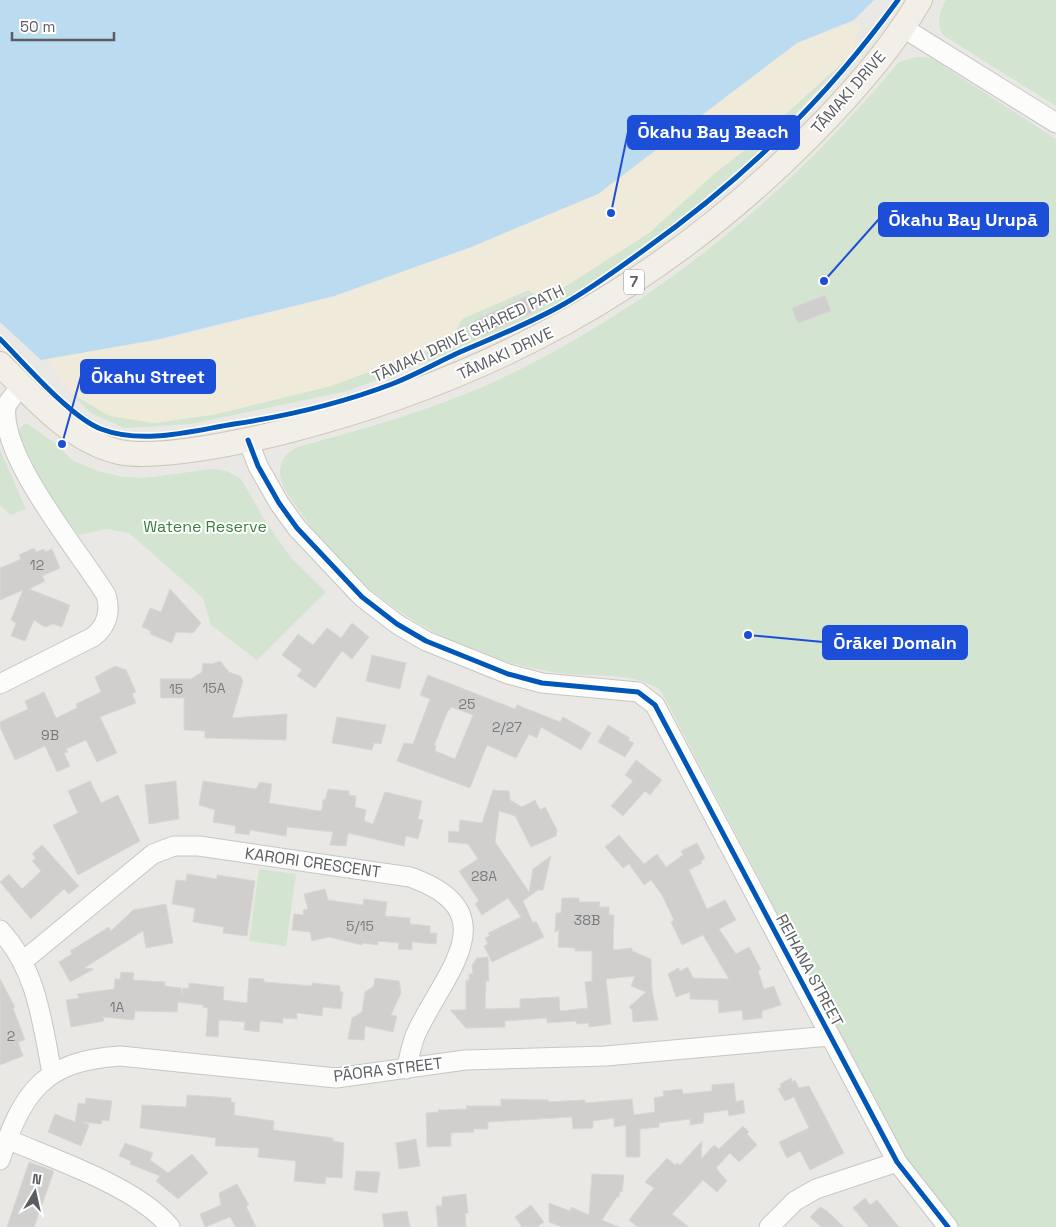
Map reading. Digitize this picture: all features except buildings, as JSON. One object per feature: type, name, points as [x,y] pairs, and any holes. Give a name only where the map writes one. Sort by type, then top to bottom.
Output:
[{"type":"main road","name":"TĀMAKI DRIVE","points":[[0,364],[22,386],[80,436],[120,452],[162,453],[255,439],[332,420],[455,377],[570,321],[636,281],[739,203],[779,167],[850,94],[902,27],[920,0]]},
{"type":"street","points":[[902,27],[1056,123]]},
{"type":"street","points":[[0,684],[93,637],[100,632],[108,614],[106,595],[36,499],[6,440],[7,407],[22,386]]},
{"type":"street","name":"REIHANA STREET","points":[[255,439],[258,466],[268,480],[279,503],[297,528],[362,597],[397,624],[444,649],[508,674],[542,683],[638,692],[647,697],[662,716],[896,1162],[948,1227]]},
{"type":"street","name":"KARORI CRESCENT","points":[[23,961],[144,860],[174,846],[199,846],[410,877],[423,881],[444,895],[458,912],[464,931],[461,951],[415,1037],[406,1069]]},
{"type":"street","points":[[0,930],[23,961],[38,997],[52,1072]]},
{"type":"street","name":"PĀORA STREET","points":[[0,1160],[20,1108],[33,1090],[52,1072],[93,1058],[120,1056],[336,1078],[465,1060],[606,1056],[830,1036]]},
{"type":"street","points":[[7,1139],[141,1200],[162,1217],[170,1227]]},
{"type":"street","points":[[769,1227],[795,1202],[816,1188],[896,1162]]},
{"type":"green space","points":[[946,0],[1056,0],[1056,106],[944,36],[939,23],[940,13]]},
{"type":"green space","points":[[851,55],[763,148],[670,228],[566,299],[514,327],[473,345],[347,391],[192,424],[124,428],[91,413],[72,394],[110,416],[155,423],[217,414],[269,400],[457,328],[462,319],[529,290],[544,300],[649,233],[714,174],[756,141]]},
{"type":"green space","points":[[916,57],[931,58],[1056,139],[1056,1227],[960,1227],[910,1166],[661,691],[650,684],[625,677],[559,673],[525,667],[461,645],[430,630],[374,592],[349,570],[321,540],[288,495],[281,481],[280,473],[283,460],[295,448],[414,413],[500,380],[581,336],[633,304],[682,270],[773,194],[817,153],[899,62]]},
{"type":"green space","name":"Watene Reserve","points":[[26,423],[55,443],[73,461],[98,471],[123,477],[145,478],[212,469],[226,471],[241,479],[264,519],[291,558],[326,592],[257,660],[211,625],[203,598],[129,533],[106,529],[79,535],[45,491],[21,438],[19,429]]},
{"type":"green space","points":[[0,450],[26,509],[11,515],[0,505]]},
{"type":"green space","points":[[259,869],[296,874],[286,946],[249,941]]},
{"type":"sand","points":[[861,20],[851,55],[756,141],[714,174],[649,233],[544,300],[528,290],[462,319],[457,328],[455,340],[331,386],[217,414],[154,423],[110,416],[72,394],[46,357],[166,340],[334,297],[471,248],[597,192],[797,43]]},
{"type":"water","points":[[0,0],[874,0],[854,20],[797,43],[598,194],[471,247],[334,296],[160,339],[41,360],[0,322]]},
{"type":"cycle path","name":"TĀMAKI DRIVE SHARED PATH","points":[[0,339],[48,389],[76,414],[101,429],[133,436],[184,433],[274,417],[334,403],[392,384],[526,324],[564,304],[605,278],[681,223],[750,166],[781,136],[842,71],[898,0]]},
{"type":"cycle path","points":[[248,440],[258,466],[279,503],[297,528],[362,597],[397,624],[426,641],[508,674],[542,683],[638,692],[655,705],[897,1162],[948,1227]]},
{"type":"place","name":"Ōkahu Bay Beach","points":[[611,213]]},
{"type":"place","name":"Ōkahu Bay Urupā","points":[[824,281]]},
{"type":"place","name":"Ōkahu Street","points":[[62,444]]},
{"type":"place","name":"Ōrākei Domain","points":[[748,635]]}]
